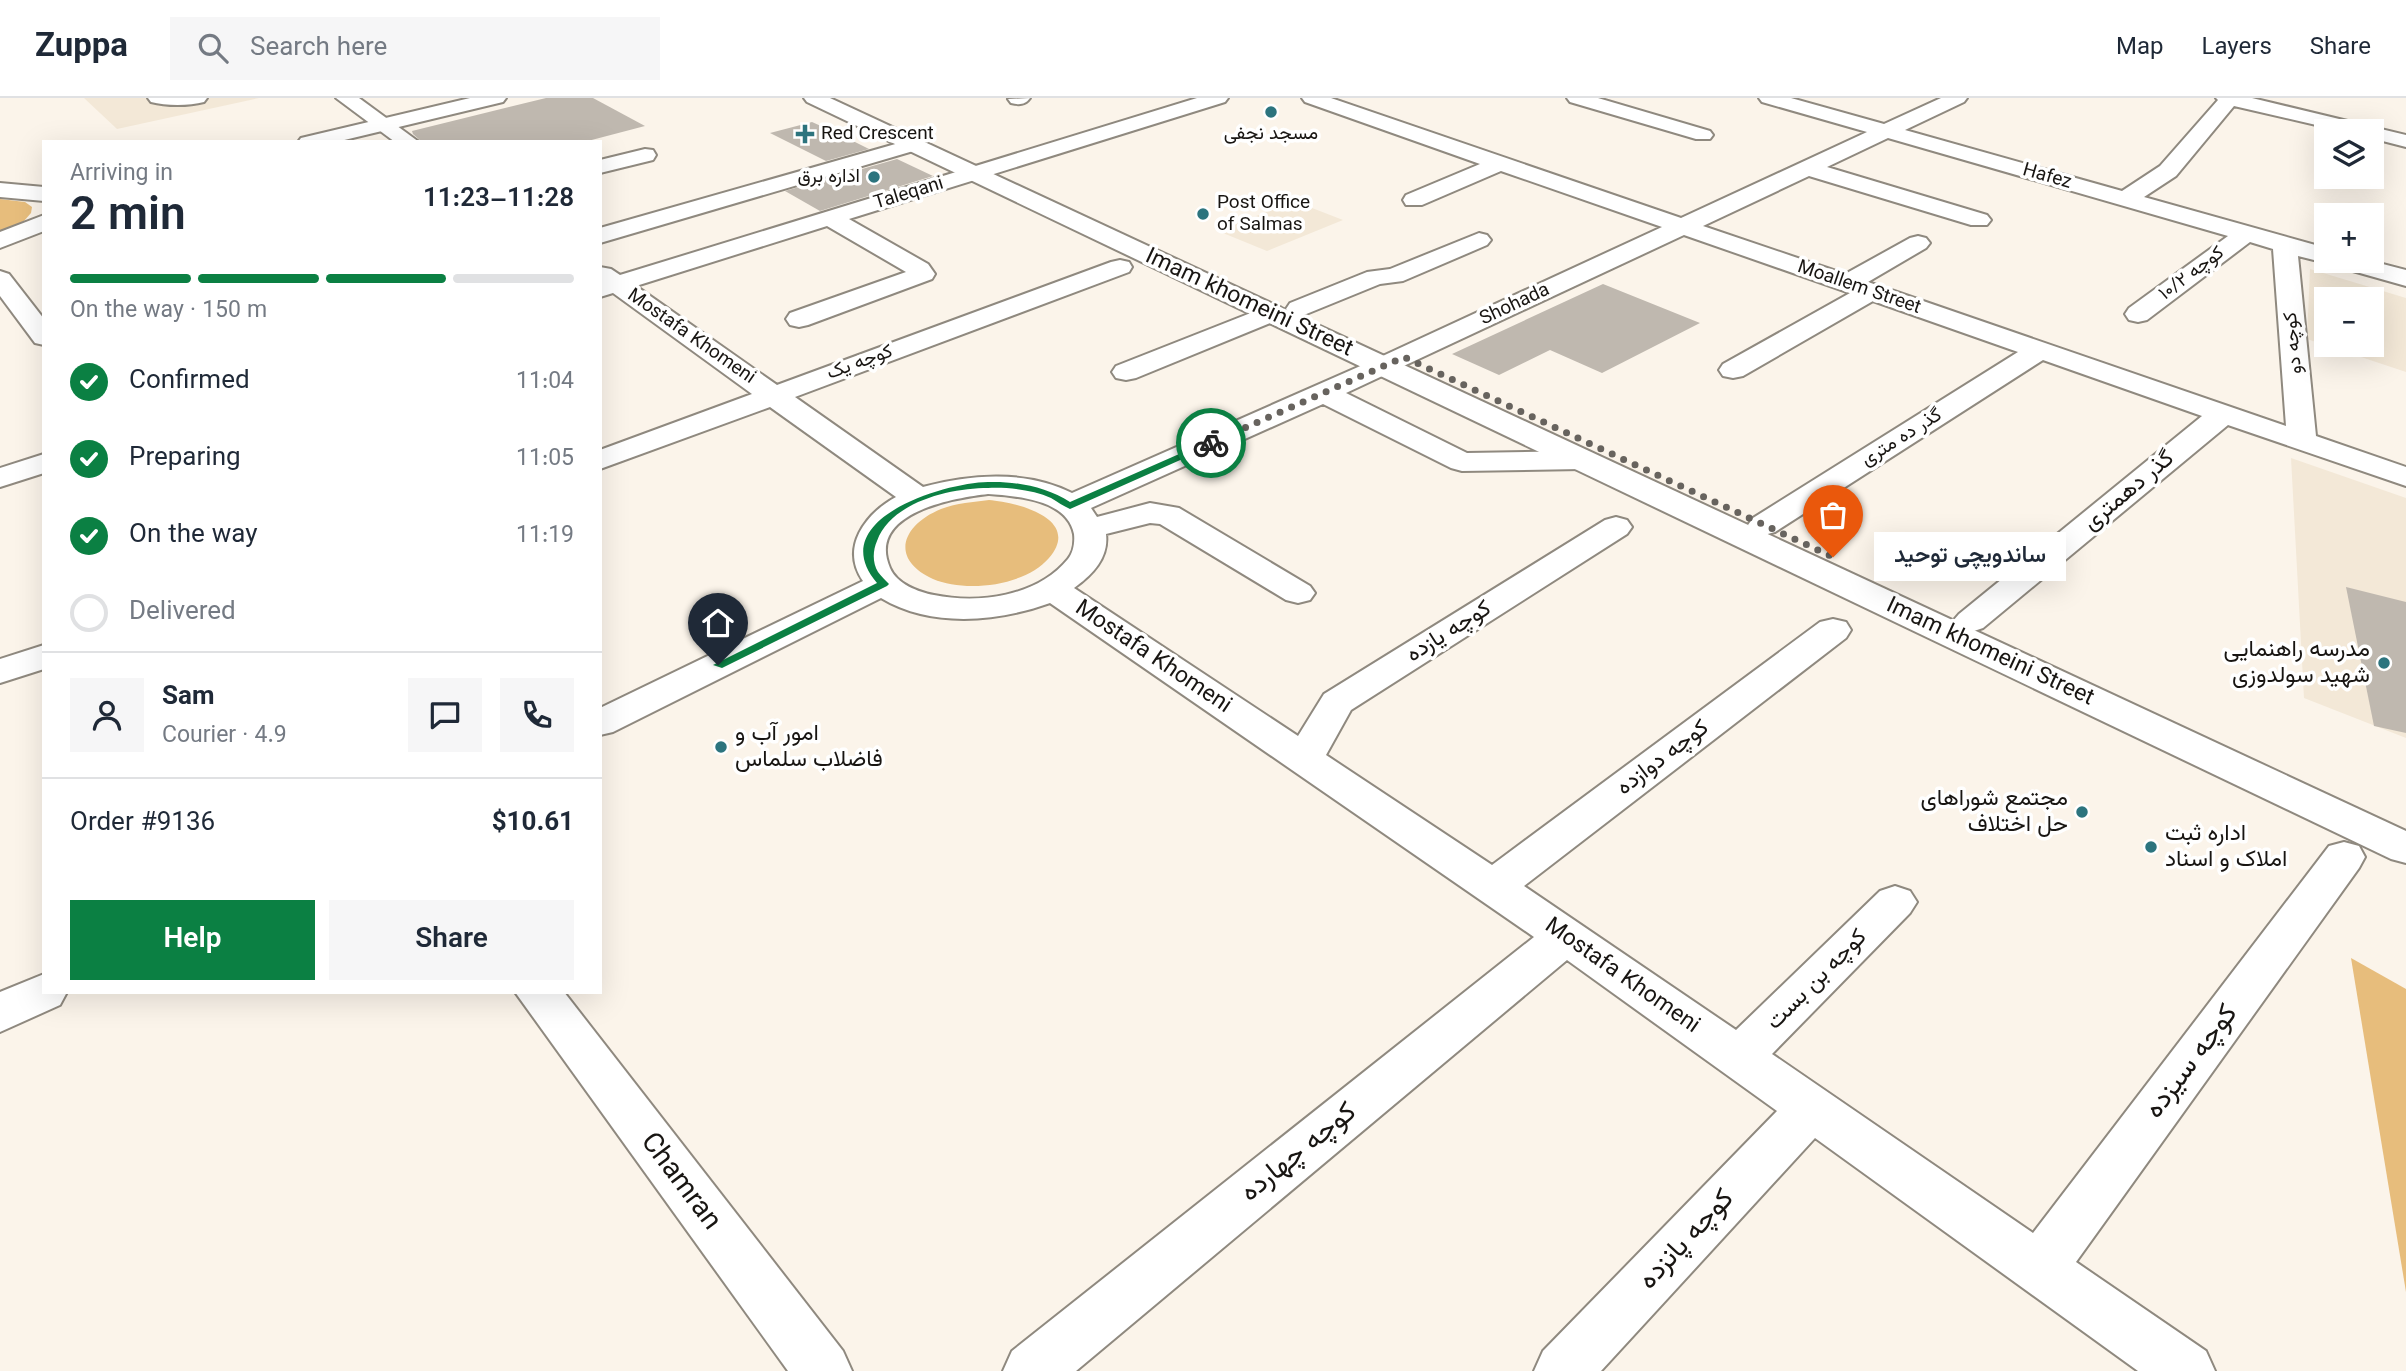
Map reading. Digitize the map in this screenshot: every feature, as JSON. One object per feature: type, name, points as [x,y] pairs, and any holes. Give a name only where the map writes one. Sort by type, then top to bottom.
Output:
[{"type":"street","points":[[158,98],[197,98]]},
{"type":"street","points":[[346,98],[406,140]]},
{"type":"street","points":[[316,140],[496,98]]},
{"type":"street","name":"Imam khomeini Street","points":[[814,98],[914,145],[986,170]]},
{"type":"street","name":"Imam khomeini Street","points":[[850,98],[986,170],[1394,362],[1764,525],[2406,825]]},
{"type":"street","name":"Taleqani","points":[[605,282],[830,218],[1218,98]]},
{"type":"street","name":"Moallem Street","points":[[1312,98],[2406,477]]},
{"type":"street","points":[[1577,98],[1703,135]]},
{"type":"street","name":"Hafez","points":[[1769,98],[2314,252]]},
{"type":"street","name":"Shohada","points":[[1079,517],[1323,393],[1957,98]]},
{"type":"street","points":[[2126,199],[2168,171],[2228,98],[2317,119]]},
{"type":"street","points":[[2367,109],[2367,119]]},
{"type":"street","points":[[2384,135],[2406,141]]},
{"type":"street","points":[[602,235],[914,145]]},
{"type":"street","points":[[602,166],[645,155]]},
{"type":"street","points":[[1413,200],[1498,164]]},
{"type":"street","points":[[1807,169],[1979,220]]},
{"type":"street","points":[[0,190],[42,194]]},
{"type":"street","points":[[799,319],[923,274],[919,269],[830,218]]},
{"type":"street","points":[[0,241],[42,223]]},
{"type":"street","name":"کوچه ۱۰/۲","points":[[2138,314],[2247,233]]},
{"type":"street","points":[[1126,372],[1376,277],[1394,275],[1479,240]]},
{"type":"street","points":[[1733,370],[1859,288],[1918,243]]},
{"type":"street","name":"کوچه دو","points":[[2285,244],[2302,442]]},
{"type":"street","name":"کوچه یک","points":[[602,459],[1120,267]]},
{"type":"street","points":[[2384,272],[2406,278]]},
{"type":"street","points":[[0,279],[33,328]]},
{"type":"street","name":"Mostafa Khomeni","points":[[605,282],[774,395],[919,499]]},
{"type":"street","name":"گذر ده متری","points":[[1764,525],[2040,351]]},
{"type":"street","name":"Imam khomeini Street","points":[[1394,362],[1582,460],[2406,848]]},
{"type":"street","points":[[1323,393],[1462,462],[1582,460]]},
{"type":"street","name":"گذر دهمتری","points":[[1971,621],[2223,414]]},
{"type":"street","points":[[0,478],[42,464]]},
{"type":"street","points":[[988,485],[1023,487],[1054,496],[1079,517],[1090,550],[1077,570],[1052,589],[1008,604],[984,608],[947,608],[913,601],[884,584],[872,570],[868,551],[876,531],[893,513],[919,499],[952,489],[988,485]]},
{"type":"street","points":[[1079,517],[1168,514],[1298,593]]},
{"type":"street","name":"کوچه یازده","points":[[1304,759],[1337,702],[1616,527]]},
{"type":"street","points":[[602,722],[884,584]]},
{"type":"street","name":"Mostafa Khomeni","points":[[1052,589],[1566,936],[2186,1371]]},
{"type":"street","name":"کوچه دوازده","points":[[1493,887],[1833,630]]},
{"type":"street","points":[[0,672],[42,657]]},
{"type":"street","name":"کوچه سیزده","points":[[2040,1267],[2344,857]]},
{"type":"street","name":"کوچه بن بست","points":[[1739,1057],[1895,902]]},
{"type":"street","name":"کوچه چهارده","points":[[1032,1371],[1566,936]]},
{"type":"street","points":[[0,1013],[42,993]]},
{"type":"street","name":"Chamran","points":[[540,994],[823,1371]]},
{"type":"street","name":"کوچه پانزده","points":[[1563,1371],[1811,1108]]},
{"type":"shaded area","points":[[84,98],[259,98],[117,129]]},
{"type":"shaded area","points":[[0,199],[25,202],[32,207],[31,213],[24,221],[0,232]]},
{"type":"shaded area","points":[[1294,201],[1343,220],[1267,251],[1218,231]]},
{"type":"shaded area","points":[[2310,269],[2314,273],[2323,273],[2370,287],[2314,287],[2314,341],[2307,339]]},
{"type":"shaded area","points":[[2384,291],[2406,298],[2406,372],[2361,357],[2384,357]]},
{"type":"shaded area","points":[[2291,458],[2406,498],[2406,738],[2304,698]]},
{"type":"shaded area","points":[[989,500],[1028,509],[1052,523],[1058,532],[1057,544],[1049,558],[1038,568],[1010,581],[962,586],[933,579],[910,562],[906,542],[917,524],[947,507]]},
{"type":"shaded area","points":[[2351,958],[2406,989],[2406,1292]]},
{"type":"building","points":[[546,98],[593,98],[645,126],[592,140],[420,140],[412,131]]},
{"type":"building","points":[[812,122],[869,149],[826,161],[770,133]]},
{"type":"building","name":"اداره برق","points":[[897,159],[933,176],[820,211],[785,191]]},
{"type":"building","points":[[1603,284],[1700,323],[1602,373],[1550,350],[1499,375],[1452,354]]},
{"type":"building","name":"مدرسه راهنمایی شهید سولدوزی","points":[[2346,587],[2406,602],[2406,733],[2374,726]]},
{"type":"way so far","points":[[1211,443],[1404,357],[1833,557]]},
{"type":"place","name":"مسجد نجفی","points":[[1271,112]]},
{"type":"place","name":"Red Crescent","points":[[805,134]]},
{"type":"place","name":"اداره برق","points":[[874,177]]},
{"type":"place","name":"Post Office of Salmas","points":[[1203,214]]},
{"type":"place","name":"ساندویچی توحید","points":[[1833,557]]},
{"type":"place","name":"مدرسه راهنمایی شهید سولدوزی","points":[[2384,663]]},
{"type":"place","name":"امور آب و فاضلاب سلماس","points":[[721,747]]},
{"type":"place","name":"مجتمع شوراهای حل اختلاف","points":[[2082,812]]},
{"type":"place","name":"اداره ثبت املاک و اسناد","points":[[2151,847]]},
{"type":"route","points":[[718,665],[884,584],[872,570],[868,551],[876,531],[893,513],[919,499],[952,489],[988,485],[1023,487],[1054,496],[1070,506],[1211,443]]}]
